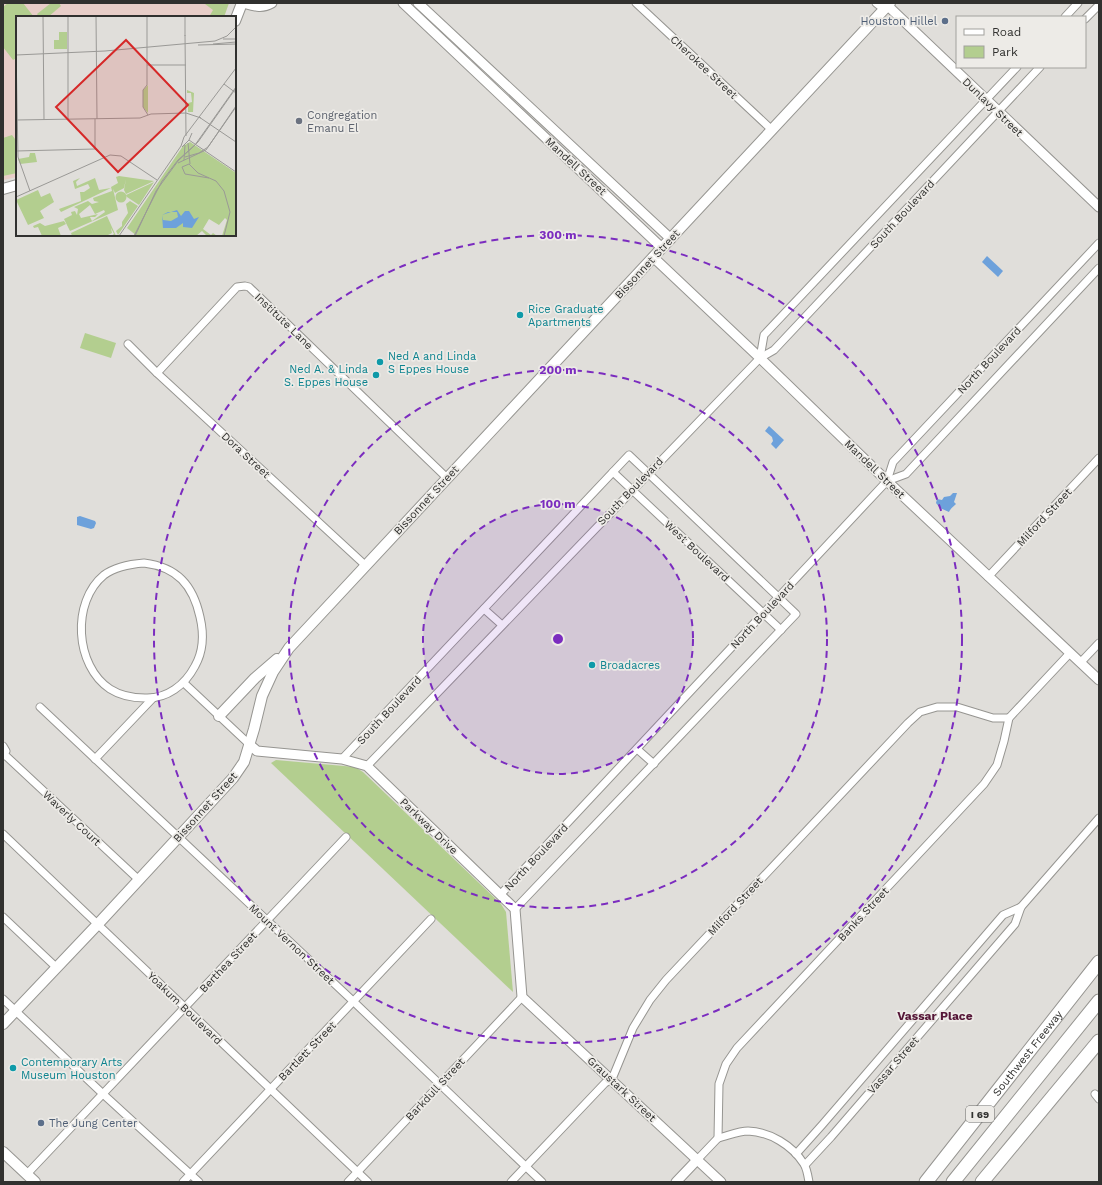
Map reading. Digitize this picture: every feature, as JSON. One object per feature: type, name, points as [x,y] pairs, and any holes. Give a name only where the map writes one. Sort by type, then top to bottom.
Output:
[{"type":"highway","name":"Southwest Freeway","points":[[926,1182],[1099,962]]},
{"type":"highway","points":[[953,1182],[1099,1001]]},
{"type":"highway","points":[[982,1182],[1099,1041]]},
{"type":"main road","points":[[236,18],[242,3]]},
{"type":"main road","name":"Bissonnet Street","points":[[3,1024],[233,778],[244,762],[262,696],[272,672],[289,648],[889,4]]},
{"type":"main road","points":[[3,188],[16,185]]},
{"type":"main road","points":[[219,716],[255,678],[289,648]]},
{"type":"main road","points":[[3,1152],[35,1182]]},
{"type":"street","points":[[242,3],[257,7],[265,7],[272,3]]},
{"type":"street","name":"Mandell Street","points":[[403,3],[662,248]]},
{"type":"street","name":"Mandell Street","points":[[418,3],[671,238]]},
{"type":"street","name":"Cherokee Street","points":[[636,3],[772,130]]},
{"type":"street","points":[[876,3],[881,7],[889,4]]},
{"type":"street","points":[[1066,16],[1078,3]]},
{"type":"street","name":"Dunlavy Street","points":[[889,4],[986,100],[1099,207]]},
{"type":"street","points":[[1086,19],[1099,5]]},
{"type":"street","name":"South Boulevard","points":[[760,358],[764,335],[1016,68]]},
{"type":"street","name":"South Boulevard","points":[[367,766],[632,489],[760,358],[774,350],[1039,68]]},
{"type":"street","points":[[489,84],[497,76]]},
{"type":"street","name":"North Boulevard","points":[[500,895],[887,481],[893,462],[1099,243]]},
{"type":"street","name":"Mandell Street","points":[[653,258],[760,358],[988,577],[1099,680]]},
{"type":"street","name":"North Boulevard","points":[[887,481],[906,474],[1099,268]]},
{"type":"street","name":"Institute Lane","points":[[157,372],[238,287],[249,287],[447,478]]},
{"type":"street","name":"Dora Street","points":[[128,344],[365,565]]},
{"type":"street","name":"South Boulevard","points":[[342,759],[629,455]]},
{"type":"street","name":"West Boulevard","points":[[629,455],[796,614]]},
{"type":"street","name":"Milford Street","points":[[988,577],[1099,458]]},
{"type":"street","name":"West Boulevard","points":[[613,472],[782,630]]},
{"type":"street","points":[[132,564],[154,564],[177,575],[189,587],[194,595],[204,631],[201,656],[184,683],[167,694],[153,698],[125,696],[109,689],[99,680],[85,657],[82,633],[82,616],[91,591],[105,574],[132,564]]},
{"type":"street","points":[[484,609],[502,625]]},
{"type":"street","name":"North Boulevard","points":[[515,909],[796,614]]},
{"type":"street","points":[[1081,662],[1099,643]]},
{"type":"street","points":[[1009,718],[1070,652]]},
{"type":"street","points":[[184,683],[249,744]]},
{"type":"street","points":[[95,759],[153,698]]},
{"type":"street","name":"Milford Street","points":[[511,1182],[605,1083],[612,1079],[633,1028],[650,1000],[666,980],[908,723],[920,712],[937,706],[957,707],[979,715],[993,718],[1009,718]]},
{"type":"street","name":"Mount Vernon Street","points":[[40,707],[354,1002],[542,1182]]},
{"type":"street","name":"Banks Street","points":[[718,1138],[719,1084],[726,1064],[742,1043],[984,784],[997,765],[1009,718]]},
{"type":"street","name":"Parkway Drive","points":[[249,744],[257,751],[342,759],[367,766],[515,909]]},
{"type":"street","name":"Waverly Court","points":[[3,746],[6,749],[4,756],[139,880]]},
{"type":"street","points":[[637,749],[654,764]]},
{"type":"street","name":"Vassar Street","points":[[805,1165],[831,1137],[1015,924],[1021,907],[1099,818]]},
{"type":"street","name":"Yoakum Boulevard","points":[[3,834],[368,1182]]},
{"type":"street","name":"Berthea Street","points":[[27,1174],[346,837]]},
{"type":"street","name":"Vassar Street","points":[[796,1154],[1004,915],[1021,907]]},
{"type":"street","points":[[515,909],[522,996]]},
{"type":"street","points":[[3,917],[57,968]]},
{"type":"street","name":"Bartlett Street","points":[[183,1182],[431,919]]},
{"type":"street","name":"Graustark Street","points":[[522,996],[721,1182]]},
{"type":"street","name":"Barkdull Street","points":[[348,1182],[440,1086],[445,1078],[522,996]]},
{"type":"street","points":[[3,999],[199,1182]]},
{"type":"street","points":[[676,1182],[718,1138],[746,1131],[768,1135],[786,1144],[805,1165],[809,1182]]},
{"type":"shaded area","points":[[3,3],[229,3],[224,16],[16,16],[16,177],[3,180]]},
{"type":"green space","points":[[8,3],[23,3],[33,16],[16,16],[16,58],[13,60],[3,47],[3,7]]},
{"type":"green space","points":[[51,3],[59,3],[61,6],[49,16],[38,16],[37,14]]},
{"type":"green space","points":[[229,3],[224,16],[210,16],[213,10],[205,4]]},
{"type":"green space","points":[[12,135],[16,138],[16,173],[3,176],[3,138]]},
{"type":"green space","points":[[85,333],[116,343],[111,358],[80,348]]},
{"type":"green space","points":[[276,760],[355,767],[363,772],[501,904],[506,912],[513,992],[271,763]]},
{"type":"water","points":[[987,256],[1003,271],[998,277],[982,262]]},
{"type":"water","points":[[769,426],[784,440],[776,449],[771,444],[773,441],[772,437],[765,431]]},
{"type":"water","points":[[953,493],[957,493],[954,502],[956,504],[949,512],[940,508],[936,503],[937,499],[942,500],[944,497],[950,496]]},
{"type":"water","points":[[80,516],[95,521],[96,523],[94,528],[91,529],[77,525],[77,517]]},
{"type":"place","name":"Houston Hillel","points":[[945,21]]},
{"type":"place","name":"Congregation Emanu El","points":[[299,121]]},
{"type":"place","name":"Rice Graduate Apartments","points":[[520,315]]},
{"type":"place","name":"Ned A and Linda S Eppes House","points":[[380,362]]},
{"type":"place","name":"Ned A. & Linda S. Eppes House","points":[[376,375]]},
{"type":"place","name":"Broadacres","points":[[592,665]]},
{"type":"place","name":"Contemporary Arts Museum Houston","points":[[13,1068]]},
{"type":"place","name":"The Jung Center","points":[[41,1123]]},
{"type":"district","name":"Vassar Place","points":[[935,1016]]}]
